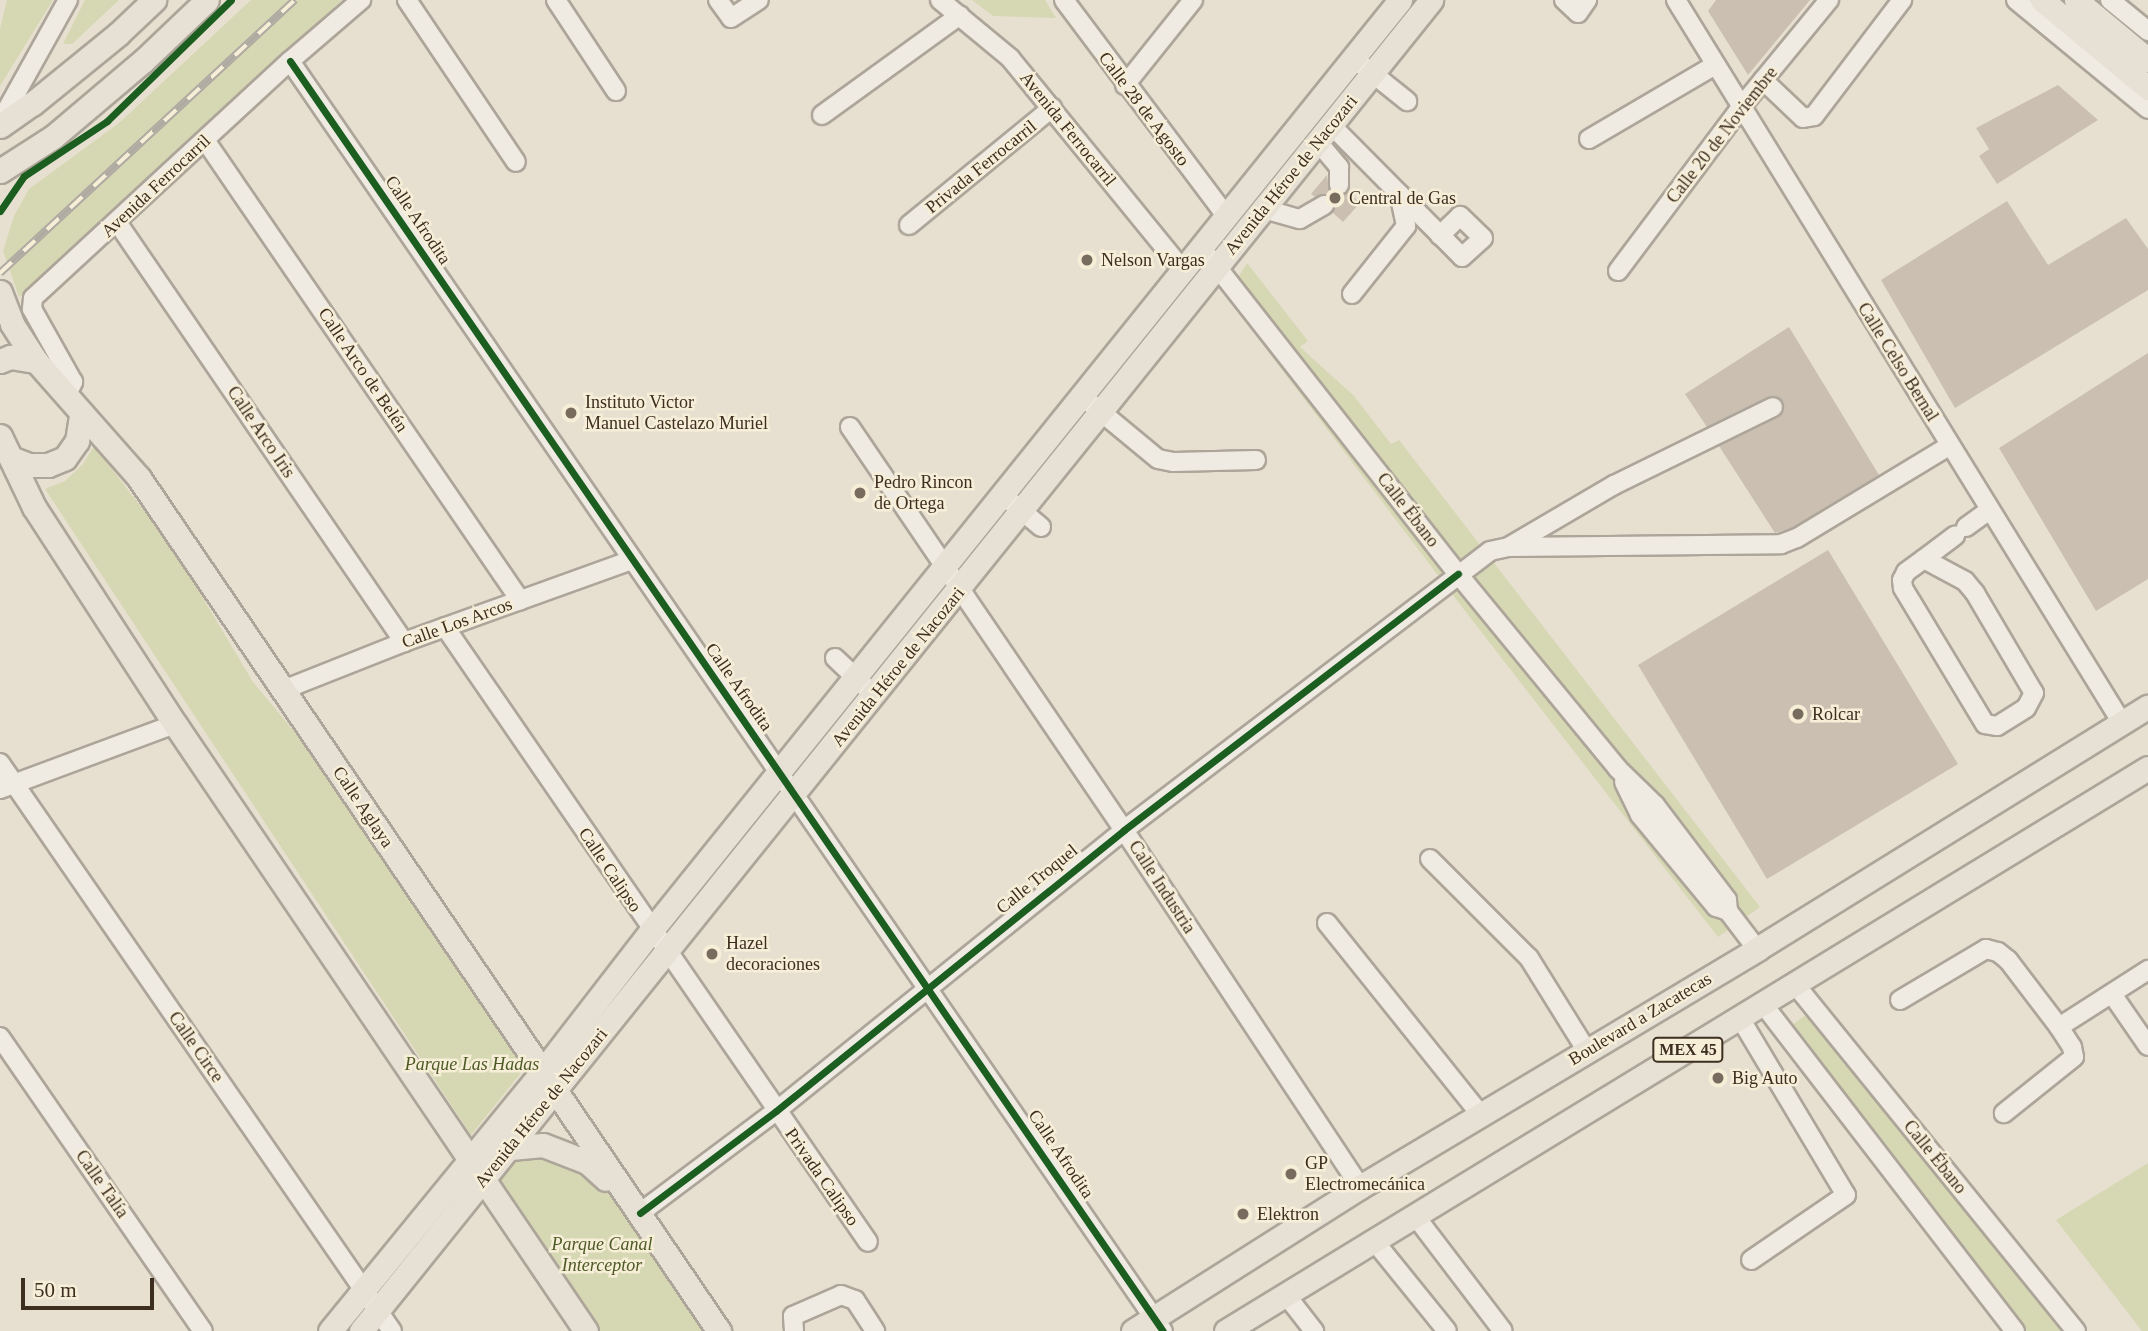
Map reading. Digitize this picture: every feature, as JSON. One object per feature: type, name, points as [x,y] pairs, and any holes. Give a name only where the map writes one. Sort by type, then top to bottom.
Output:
[{"type":"main road","points":[[0,124],[32,104],[118,34],[154,0]]},
{"type":"main road","points":[[0,171],[53,137],[143,61],[207,0]]},
{"type":"main road","name":"Avenida Héroe de Nacozari","points":[[330,1331],[542,1072],[651,930],[1083,397],[1400,0]]},
{"type":"main road","name":"Avenida Héroe de Nacozari","points":[[361,1331],[875,696],[1432,0]]},
{"type":"main road","points":[[2042,0],[2148,88]]},
{"type":"main road","points":[[2076,0],[2148,60]]},
{"type":"main road","name":"Calle Aglaya","points":[[0,292],[12,324],[36,361],[139,478],[719,1331]]},
{"type":"main road","points":[[0,360],[10,357],[36,361]]},
{"type":"main road","points":[[6,457],[29,465],[48,466],[65,458],[77,442],[81,415]]},
{"type":"main road","points":[[0,436],[6,457],[34,507],[175,724],[586,1331]]},
{"type":"main road","name":"Boulevard a Zacatecas","points":[[1133,1331],[1159,1324],[1360,1187],[1757,949],[2148,707]]},
{"type":"main road","name":"MEX 45","points":[[1226,1331],[2148,768]]},
{"type":"main road","points":[[470,1158],[509,1146],[543,1145],[587,1162],[635,1207]]},
{"type":"street","points":[[0,124],[68,0]]},
{"type":"street","name":"Avenida Ferrocarril","points":[[65,396],[73,382],[32,309],[33,298],[290,61],[361,0]]},
{"type":"street","points":[[407,0],[516,162]]},
{"type":"street","points":[[556,0],[616,91]]},
{"type":"street","points":[[718,0],[731,18],[759,0]]},
{"type":"street","name":"Avenida Ferrocarril","points":[[940,0],[1010,58],[1183,270]]},
{"type":"street","name":"Calle 28 de Agosto","points":[[1064,0],[1125,85],[1226,216]]},
{"type":"street","points":[[1125,85],[1193,0]]},
{"type":"street","points":[[1564,0],[1578,13],[1587,0]]},
{"type":"street","name":"Calle Celso Bernal","points":[[1676,0],[2122,723]]},
{"type":"street","name":"Calle 20 de Noviembre","points":[[1618,271],[1741,107],[1829,0]]},
{"type":"street","points":[[1763,80],[1803,118],[1814,116],[1902,0]]},
{"type":"street","points":[[2016,0],[2148,109]]},
{"type":"street","points":[[2110,0],[2148,31]]},
{"type":"street","points":[[822,115],[960,15]]},
{"type":"street","points":[[1354,59],[1407,101]]},
{"type":"street","name":"Calle Afrodita","points":[[290,61],[1159,1324]]},
{"type":"street","points":[[1589,139],[1716,65]]},
{"type":"street","name":"Privada Ferrocarril","points":[[909,225],[1052,108]]},
{"type":"street","points":[[1325,133],[1339,167],[1339,185]]},
{"type":"street","points":[[1325,133],[1399,194],[1440,235]]},
{"type":"street","name":"Calle Arco de Belén","points":[[205,140],[520,600]]},
{"type":"street","points":[[1352,294],[1406,226],[1399,194]]},
{"type":"street","points":[[1264,209],[1300,219],[1324,205]]},
{"type":"street","name":"Calle Arco Iris","points":[[117,222],[404,642]]},
{"type":"street","name":"Calle Ébano","points":[[1201,248],[1458,574],[1618,769],[1640,815],[1716,907],[1728,911],[1757,949]]},
{"type":"street","points":[[1083,397],[1158,459],[1174,462],[1256,460]]},
{"type":"street","points":[[1509,547],[1614,485],[1773,407]]},
{"type":"street","name":"Calle Industria","points":[[850,427],[1124,830],[1360,1187]]},
{"type":"street","points":[[1509,547],[1781,544],[1797,538],[1950,446]]},
{"type":"street","points":[[1002,494],[1041,527]]},
{"type":"street","points":[[1924,558],[1965,581],[1975,593],[2034,693],[2026,708],[1997,726],[1985,724],[1903,587],[1902,580],[1906,572],[1924,558],[1989,510]]},
{"type":"street","name":"Calle Troquel","points":[[635,1207],[776,1111],[1124,830],[1458,574],[1490,551],[1509,547]]},
{"type":"street","name":"Calle Los Arcos","points":[[283,690],[404,642],[632,560]]},
{"type":"street","name":"Calle Calipso","points":[[445,627],[776,1111]]},
{"type":"street","points":[[835,658],[875,696]]},
{"type":"street","points":[[7,786],[175,724]]},
{"type":"street","name":"Calle Circe","points":[[0,763],[7,786],[392,1331]]},
{"type":"street","points":[[1430,859],[1528,958],[1587,1051]]},
{"type":"street","points":[[1327,923],[1480,1114]]},
{"type":"street","points":[[1900,1000],[1986,949],[1998,952],[2008,960],[2073,1047],[2074,1057],[2004,1113]]},
{"type":"street","points":[[2059,1027],[2148,970]]},
{"type":"street","name":"Calle Ébano","points":[[1794,984],[2076,1331]]},
{"type":"street","points":[[2112,994],[2148,1046]]},
{"type":"street","points":[[1763,1004],[2015,1331]]},
{"type":"street","points":[[1740,1018],[1846,1195],[1751,1260]]},
{"type":"street","name":"Calle Talía","points":[[0,1037],[203,1331]]},
{"type":"street","name":"Privada Calipso","points":[[776,1111],[868,1242]]},
{"type":"street","points":[[1416,1217],[1503,1331]]},
{"type":"street","points":[[1375,1242],[1447,1331]]},
{"type":"street","points":[[794,1331],[793,1316],[841,1295],[855,1300],[875,1331]]},
{"type":"street","points":[[1286,1295],[1314,1331]]},
{"type":"green space","points":[[7,0],[53,0],[0,86],[0,29]]},
{"type":"green space","points":[[85,0],[119,0],[72,44],[63,44]]},
{"type":"green space","points":[[251,0],[342,0],[46,276],[19,297],[3,251],[14,216],[29,189],[119,123]]},
{"type":"green space","points":[[972,0],[1045,0],[1056,18],[993,16]]},
{"type":"green space","points":[[1247,263],[1308,341],[1300,347],[1354,396],[1391,444],[1399,440],[1760,907],[1718,937],[1462,607],[1226,296]]},
{"type":"green space","name":"Parque Las Hadas","points":[[94,446],[173,548],[253,682],[312,753],[524,1069],[471,1135],[45,489],[65,481],[83,464]]},
{"type":"green space","points":[[1806,1015],[2062,1331],[2022,1331],[1789,1027]]},
{"type":"green space","name":"Parque Canal Interceptor","points":[[507,1158],[556,1161],[582,1171],[626,1206],[708,1331],[594,1331],[494,1177]]},
{"type":"green space","points":[[2148,1163],[2148,1331],[2142,1331],[2056,1220]]},
{"type":"building","points":[[1716,0],[1810,0],[1748,75],[1708,11]]},
{"type":"building","points":[[2058,85],[2098,120],[1997,184],[1979,156],[1989,149],[1976,128]]},
{"type":"building","name":"Central de Gas","points":[[1327,175],[1329,190],[1333,194],[1340,196],[1348,192],[1360,203],[1343,222],[1332,212],[1335,204],[1330,196],[1323,194],[1315,197],[1311,194]]},
{"type":"building","points":[[2007,201],[2048,265],[2126,218],[2148,249],[2148,290],[1955,408],[1881,280]]},
{"type":"building","points":[[1789,327],[1879,475],[1792,528],[1775,533],[1719,446],[1779,417],[1784,408],[1783,401],[1774,396],[1769,397],[1707,427],[1685,394]]},
{"type":"building","points":[[2148,353],[2148,579],[2096,611],[1999,448]]},
{"type":"building","name":"Rolcar","points":[[1828,550],[1958,764],[1767,879],[1638,665]]},
{"type":"railway","points":[[0,273],[295,0]]},
{"type":"cycle path","points":[[0,211],[24,176],[107,121],[231,0]]},
{"type":"cycle path","points":[[290,61],[1163,1331]]},
{"type":"cycle path","points":[[640,1213],[776,1111],[1124,830],[1458,574]]},
{"type":"place","name":"Central de Gas","points":[[1335,198]]},
{"type":"place","name":"Nelson Vargas","points":[[1087,260]]},
{"type":"place","name":"Instituto Victor Manuel Castelazo Muriel","points":[[571,413]]},
{"type":"place","name":"Pedro Rincon de Ortega","points":[[860,493]]},
{"type":"place","name":"Rolcar","points":[[1798,714]]},
{"type":"place","name":"Hazel decoraciones","points":[[712,954]]},
{"type":"place","name":"Big Auto","points":[[1718,1078]]},
{"type":"place","name":"GP Electromecánica","points":[[1291,1174]]},
{"type":"place","name":"Elektron","points":[[1243,1214]]}]
